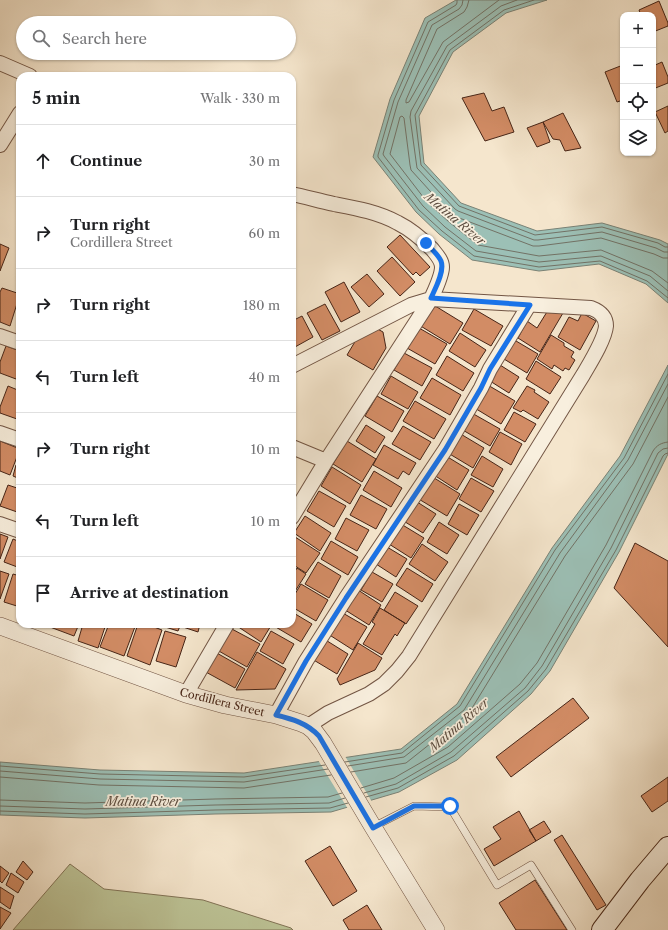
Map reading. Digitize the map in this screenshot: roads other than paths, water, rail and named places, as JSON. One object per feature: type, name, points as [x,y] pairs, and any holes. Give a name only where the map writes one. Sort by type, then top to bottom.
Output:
[{"type":"main road","points":[[602,930],[640,880],[668,848]]},
{"type":"street","points":[[0,63],[21,72]]},
{"type":"street","points":[[0,145],[16,119]]},
{"type":"street","points":[[296,195],[364,210],[398,223],[426,243],[437,255],[442,266],[441,276],[431,298],[296,510]]},
{"type":"street","points":[[296,364],[411,305],[431,298],[591,308],[598,311],[602,315],[606,327],[600,345],[579,382],[409,656],[397,671],[384,684],[374,691],[356,701],[328,713],[308,726]]},
{"type":"street","points":[[276,715],[306,661],[346,598],[445,450],[481,388],[490,369],[530,305]]},
{"type":"street","points":[[0,336],[16,342]]},
{"type":"street","points":[[0,433],[16,439]]},
{"type":"street","points":[[296,449],[326,461]]},
{"type":"street","points":[[0,524],[16,530]]},
{"type":"street","name":"Cordillera Street","points":[[0,626],[186,694],[225,705],[276,715],[308,726],[319,736],[436,930]]},
{"type":"street","points":[[186,694],[225,628]]},
{"type":"lane","points":[[371,823],[414,806],[450,806],[497,885],[531,865],[572,930]]},
{"type":"water","name":"Matina River","points":[[456,0],[547,0],[506,13],[453,52],[419,116],[424,163],[461,203],[537,231],[602,223],[660,240],[668,244],[668,303],[646,284],[599,264],[539,271],[472,260],[439,234],[416,212],[373,157],[390,99],[425,18]]},
{"type":"water","name":"Matina River","points":[[668,365],[668,454],[619,552],[550,671],[531,694],[457,760],[399,792],[331,812],[85,818],[0,815],[0,762],[100,770],[244,773],[401,749],[457,704],[552,548],[620,456]]}]
